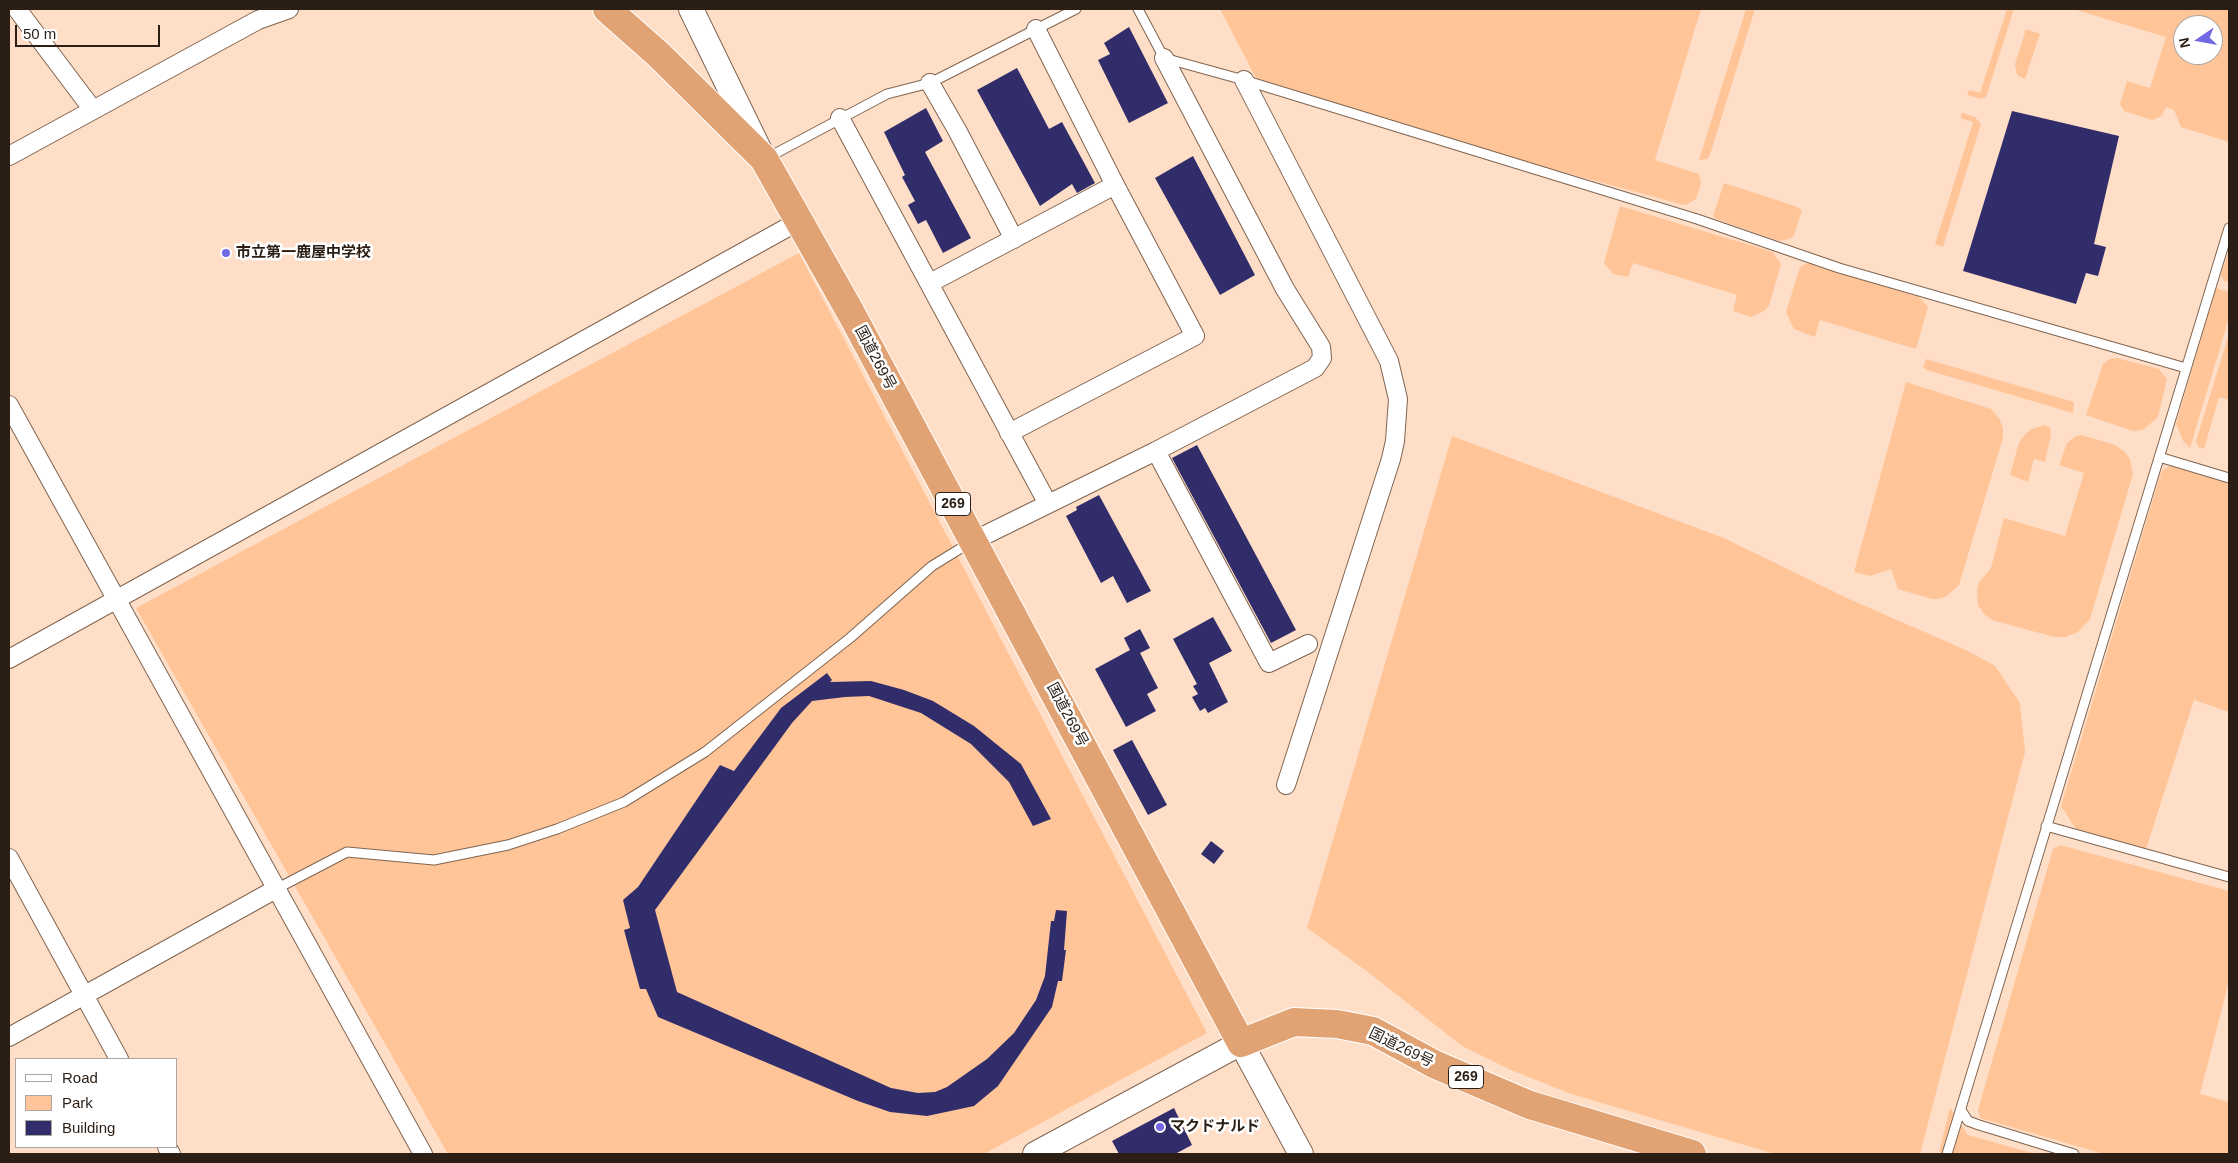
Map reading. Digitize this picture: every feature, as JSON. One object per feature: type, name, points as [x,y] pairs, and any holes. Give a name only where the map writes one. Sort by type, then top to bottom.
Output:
[{"type":"highway","name":"国道269号","points":[[607,9],[659,55],[764,160],[974,541],[1241,1043],[1294,1022],[1337,1024],[1373,1031],[1434,1064],[1530,1105],[1692,1154]]},
{"type":"street","points":[[17,9],[93,110]]},
{"type":"street","points":[[9,156],[93,110],[253,14],[289,9]]},
{"type":"street","points":[[691,9],[764,160]]},
{"type":"street","points":[[1009,433],[1195,336],[1115,185],[1036,29]]},
{"type":"street","points":[[974,541],[1156,451],[1315,368],[1322,358],[1321,347],[1285,289],[1164,58]]},
{"type":"street","points":[[1244,80],[1389,361],[1398,399],[1395,441],[1391,459],[1286,785]]},
{"type":"street","points":[[930,83],[1014,239]]},
{"type":"street","points":[[840,118],[1048,504]]},
{"type":"street","points":[[930,283],[1115,185]]},
{"type":"street","points":[[9,659],[799,221]]},
{"type":"street","points":[[9,405],[423,1154]]},
{"type":"street","points":[[1156,451],[1268,663],[1308,644]]},
{"type":"street","points":[[9,858],[118,1058]]},
{"type":"street","points":[[9,1037],[276,889]]},
{"type":"street","points":[[1035,1154],[1241,1043],[1301,1154]]},
{"type":"lane","points":[[764,160],[887,94],[930,83],[1076,9]]},
{"type":"lane","points":[[1138,9],[1164,58],[1244,80],[1697,219],[1839,268],[2186,368]]},
{"type":"lane","points":[[1947,1154],[2229,228]]},
{"type":"lane","points":[[2159,458],[2229,478]]},
{"type":"lane","points":[[276,889],[347,852],[434,860],[508,845],[557,829],[624,802],[705,752],[850,638],[932,566],[974,541]]},
{"type":"lane","points":[[2046,826],[2229,877]]},
{"type":"lane","points":[[1961,1110],[1968,1121],[1978,1125],[2074,1154]]},
{"type":"green space","points":[[1220,9],[1701,9],[1655,160],[1699,174],[1701,183],[1696,199],[1686,205],[1680,204],[1504,156],[1256,78]]},
{"type":"green space","points":[[1746,9],[1755,9],[1710,155],[1707,159],[1699,160]]},
{"type":"green space","points":[[2007,9],[2014,9],[1986,97],[1981,99],[1967,95],[1969,90],[1980,93]]},
{"type":"green space","points":[[2073,9],[2229,9],[2229,142],[2181,127],[2174,110],[2166,107],[2162,116],[2152,120],[2124,111],[2120,104],[2127,81],[2150,88],[2166,37]]},
{"type":"green space","points":[[2026,29],[2040,34],[2025,79],[2017,75],[2015,64]]},
{"type":"green space","points":[[1962,113],[1975,117],[1981,124],[1943,247],[1935,244],[1973,122],[1960,118]]},
{"type":"green space","points":[[1724,183],[1802,210],[1794,235],[1790,239],[1779,241],[1716,219],[1713,216]]},
{"type":"green space","points":[[1620,206],[1773,252],[1781,264],[1769,306],[1764,311],[1751,317],[1733,311],[1737,295],[1633,263],[1628,277],[1613,274],[1604,263]]},
{"type":"green space","points":[[2229,249],[2229,282],[2224,281],[2221,275]]},
{"type":"green space","points":[[799,253],[1207,1033],[984,1154],[448,1154],[136,608]]},
{"type":"green space","points":[[1811,263],[1919,297],[1928,307],[1916,349],[1820,320],[1815,337],[1794,329],[1786,312],[1800,267]]},
{"type":"green space","points":[[2216,288],[2229,292],[2229,318],[2190,448],[2183,441],[2176,424]]},
{"type":"green space","points":[[2229,334],[2229,400],[2219,397],[2204,449],[2198,447],[2196,441]]},
{"type":"green space","points":[[2117,358],[2159,369],[2167,379],[2158,417],[2143,430],[2133,431],[2086,415],[2103,364],[2109,359]]},
{"type":"green space","points":[[1926,359],[2074,402],[2073,413],[1927,370],[1923,367]]},
{"type":"green space","points":[[1906,382],[1991,409],[1999,418],[2003,428],[2003,438],[1959,585],[1947,596],[1939,599],[1932,599],[1898,589],[1891,569],[1870,576],[1854,572]]},
{"type":"green space","points":[[2044,425],[2050,427],[2051,435],[2045,462],[2034,459],[2028,482],[2010,475],[2019,443],[2025,434],[2032,429]]},
{"type":"green space","points":[[2081,435],[2115,445],[2124,451],[2130,459],[2133,474],[2090,619],[2078,632],[2065,637],[2054,637],[1992,620],[1984,614],[1978,605],[1977,589],[1979,582],[1991,568],[2004,518],[2065,536],[2084,473],[2059,465],[2067,443],[2076,436]]},
{"type":"green space","points":[[1452,436],[1726,539],[1849,599],[1968,651],[1995,666],[2020,703],[2025,752],[1920,1154],[1775,1154],[1571,1094],[1511,1070],[1462,1046],[1368,972],[1307,928]]},
{"type":"green space","points":[[2173,464],[2229,482],[2229,712],[2194,700],[2146,849],[2076,829],[2061,806],[2159,479],[2162,471]]},
{"type":"green space","points":[[2060,845],[2229,891],[2229,981],[2200,1094],[2229,1102],[2229,1154],[2104,1154],[1980,1118],[1978,1110],[2053,849]]},
{"type":"green space","points":[[1950,1108],[1968,1135],[2036,1154],[1943,1154],[1939,1152]]},
{"type":"building","points":[[1129,27],[1168,103],[1129,123],[1098,60],[1110,54],[1104,43]]},
{"type":"building","points":[[1017,68],[1049,129],[1062,122],[1095,183],[1077,193],[1072,184],[1040,206],[977,90]]},
{"type":"building","points":[[926,108],[943,141],[925,152],[971,238],[943,253],[926,220],[918,224],[908,205],[915,201],[902,177],[905,175],[884,132]]},
{"type":"building","points":[[2012,111],[2119,136],[2094,244],[2106,247],[2098,276],[2086,273],[2076,304],[1963,271]]},
{"type":"building","points":[[1193,156],[1255,275],[1220,295],[1155,178]]},
{"type":"building","points":[[1197,445],[1296,630],[1271,643],[1172,458]]},
{"type":"building","points":[[1099,495],[1151,591],[1127,603],[1113,576],[1101,583],[1066,516],[1077,510],[1076,507]]},
{"type":"building","points":[[1213,617],[1232,651],[1209,663],[1228,702],[1208,713],[1205,708],[1200,711],[1192,697],[1198,694],[1193,686],[1197,684],[1173,639]]},
{"type":"building","points":[[1140,629],[1150,648],[1140,653],[1158,688],[1147,694],[1156,711],[1126,727],[1095,669],[1130,650],[1124,638]]},
{"type":"building","points":[[827,673],[832,680],[830,682],[871,681],[904,690],[933,701],[974,726],[1021,764],[1051,819],[1033,826],[1009,782],[971,744],[921,713],[869,696],[812,701],[792,723],[655,910],[677,992],[891,1088],[918,1093],[935,1092],[947,1087],[987,1059],[1014,1033],[1036,1000],[1045,976],[1051,921],[1054,921],[1056,910],[1067,911],[1064,950],[1066,950],[1062,981],[1058,981],[1052,1007],[998,1086],[974,1106],[927,1116],[890,1112],[858,1101],[658,1017],[646,989],[640,989],[624,930],[630,928],[623,900],[638,887],[720,765],[734,771],[781,708]]},
{"type":"building","points":[[1132,740],[1167,805],[1148,815],[1113,750]]},
{"type":"building","points":[[1211,841],[1224,851],[1214,864],[1201,854]]},
{"type":"building","name":"マクドナルド","points":[[1174,1108],[1192,1145],[1175,1154],[1119,1154],[1112,1141]]},
{"type":"place","name":"市立第一鹿屋中学校","points":[[226,253]]},
{"type":"place","name":"マクドナルド","points":[[1160,1127]]}]
